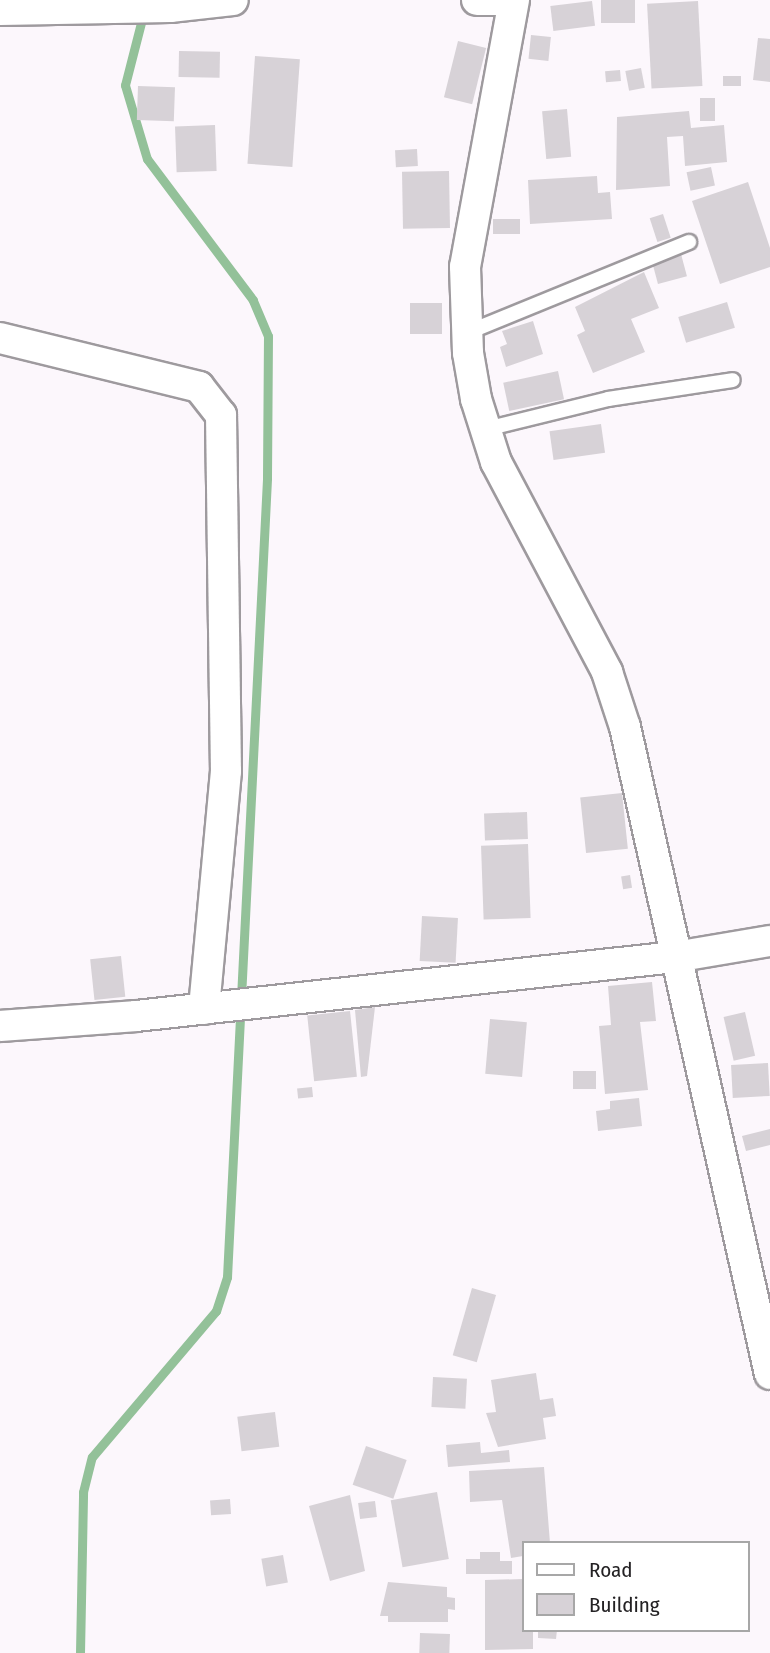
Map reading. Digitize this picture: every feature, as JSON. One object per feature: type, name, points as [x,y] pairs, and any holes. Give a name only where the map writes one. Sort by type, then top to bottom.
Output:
[{"type":"street","points":[[0,10],[170,7],[233,0]]},
{"type":"street","points":[[477,0],[503,0]]},
{"type":"street","points":[[514,0],[465,267],[466,333],[486,429],[516,506],[607,672],[625,727],[770,1374]]},
{"type":"street","points":[[0,338],[199,387],[221,415],[226,771],[204,1009]]},
{"type":"street","points":[[0,1026],[204,1009],[675,957],[770,941]]},
{"type":"lane","points":[[466,333],[689,242]]},
{"type":"lane","points":[[486,429],[608,399],[733,380]]},
{"type":"building","points":[[601,0],[635,0],[635,23],[601,23]]},
{"type":"building","points":[[592,1],[595,26],[553,31],[550,6]]},
{"type":"building","points":[[698,1],[702,86],[652,89],[647,4]]},
{"type":"building","points":[[531,35],[551,37],[548,61],[528,59]]},
{"type":"building","points":[[758,38],[770,39],[770,82],[753,80]]},
{"type":"building","points":[[458,41],[486,48],[472,104],[444,97]]},
{"type":"building","points":[[179,51],[220,52],[220,78],[179,77]]},
{"type":"building","points":[[255,56],[300,59],[292,167],[247,164]]},
{"type":"building","points":[[641,68],[645,88],[629,91],[625,71]]},
{"type":"building","points":[[620,70],[621,81],[606,82],[605,71]]},
{"type":"building","points":[[723,76],[741,76],[741,86],[723,86]]},
{"type":"building","points":[[138,86],[175,87],[174,121],[137,120]]},
{"type":"building","points":[[700,98],[715,98],[715,121],[700,121]]},
{"type":"building","points":[[567,109],[571,157],[546,159],[542,111]]},
{"type":"building","points":[[689,111],[691,128],[724,125],[727,162],[685,166],[683,136],[667,137],[670,186],[616,190],[617,117]]},
{"type":"building","points":[[215,125],[217,171],[177,172],[175,126]]},
{"type":"building","points":[[417,149],[418,166],[396,167],[395,150]]},
{"type":"building","points":[[711,167],[715,186],[690,191],[687,172]]},
{"type":"building","points":[[449,171],[450,228],[403,229],[402,172]]},
{"type":"building","points":[[597,176],[598,193],[610,192],[612,219],[530,224],[528,180]]},
{"type":"building","points":[[748,182],[770,248],[770,267],[720,284],[692,201]]},
{"type":"building","points":[[663,214],[671,238],[657,242],[650,218]]},
{"type":"building","points":[[493,219],[520,219],[520,234],[493,234]]},
{"type":"building","points":[[681,254],[687,276],[658,284],[652,262]]},
{"type":"building","points":[[644,272],[659,308],[631,319],[645,352],[593,373],[577,335],[585,331],[575,307]]},
{"type":"building","points":[[727,302],[735,328],[686,343],[678,317]]},
{"type":"building","points":[[410,303],[442,303],[442,334],[410,334]]},
{"type":"building","points":[[533,321],[543,354],[506,367],[500,347],[507,344],[502,331]]},
{"type":"building","points":[[558,371],[564,399],[509,411],[503,383]]},
{"type":"building","points":[[601,424],[605,453],[554,460],[550,431]]},
{"type":"building","points":[[622,793],[628,849],[586,853],[580,797]]},
{"type":"building","points":[[527,812],[528,839],[485,840],[484,814]]},
{"type":"building","points":[[528,844],[531,918],[484,920],[481,846]]},
{"type":"building","points":[[630,875],[632,888],[623,889],[621,876]]},
{"type":"building","points":[[422,916],[458,918],[456,963],[420,961]]},
{"type":"building","points":[[121,956],[125,997],[94,1000],[90,959]]},
{"type":"building","points":[[652,982],[656,1021],[640,1022],[648,1090],[605,1094],[599,1026],[611,1025],[608,986]]},
{"type":"building","points":[[375,1007],[367,1076],[361,1077],[355,1010]]},
{"type":"building","points":[[350,1011],[357,1077],[314,1081],[307,1015]]},
{"type":"building","points":[[745,1012],[755,1056],[734,1061],[724,1017]]},
{"type":"building","points":[[490,1019],[527,1022],[522,1077],[485,1074]]},
{"type":"building","points":[[768,1063],[770,1096],[733,1098],[731,1065]]},
{"type":"building","points":[[573,1071],[596,1071],[596,1089],[573,1089]]},
{"type":"building","points":[[312,1087],[313,1097],[298,1099],[297,1089]]},
{"type":"building","points":[[639,1098],[642,1126],[598,1131],[596,1111],[610,1109],[610,1101]]},
{"type":"building","points":[[770,1129],[770,1145],[746,1151],[742,1136]]},
{"type":"building","points":[[472,1288],[496,1295],[477,1362],[453,1355]]},
{"type":"building","points":[[536,1373],[540,1400],[553,1398],[556,1416],[543,1418],[546,1439],[498,1447],[486,1413],[496,1412],[491,1380]]},
{"type":"building","points":[[433,1377],[467,1379],[465,1409],[431,1407]]},
{"type":"building","points":[[275,1412],[279,1447],[242,1451],[237,1417]]},
{"type":"building","points":[[480,1442],[481,1453],[509,1450],[510,1462],[448,1467],[446,1445]]},
{"type":"building","points":[[366,1446],[407,1460],[393,1499],[353,1485]]},
{"type":"building","points":[[544,1467],[550,1541],[522,1541],[522,1556],[511,1558],[502,1500],[470,1502],[469,1471]]},
{"type":"building","points":[[437,1492],[449,1559],[403,1567],[391,1500]]},
{"type":"building","points":[[350,1495],[365,1571],[330,1581],[309,1506]]},
{"type":"building","points":[[230,1499],[231,1514],[211,1515],[210,1500]]},
{"type":"building","points":[[375,1501],[377,1517],[360,1519],[358,1503]]},
{"type":"building","points":[[480,1552],[500,1552],[500,1561],[512,1561],[512,1574],[466,1574],[466,1559],[480,1559]]},
{"type":"building","points":[[283,1555],[288,1583],[266,1586],[261,1559]]},
{"type":"building","points":[[522,1579],[522,1632],[533,1632],[533,1649],[485,1650],[485,1580]]},
{"type":"building","points":[[388,1582],[447,1587],[447,1597],[455,1598],[455,1610],[448,1609],[448,1622],[388,1622],[388,1616],[380,1616]]},
{"type":"building","points":[[538,1632],[557,1632],[556,1639],[538,1638]]},
{"type":"building","points":[[420,1633],[450,1634],[449,1653],[419,1653]]},
{"type":"waterway","points":[[80,1653],[83,1492],[92,1457],[216,1311],[227,1277],[267,478],[268,336],[253,300],[147,159],[125,85],[144,11]]}]
